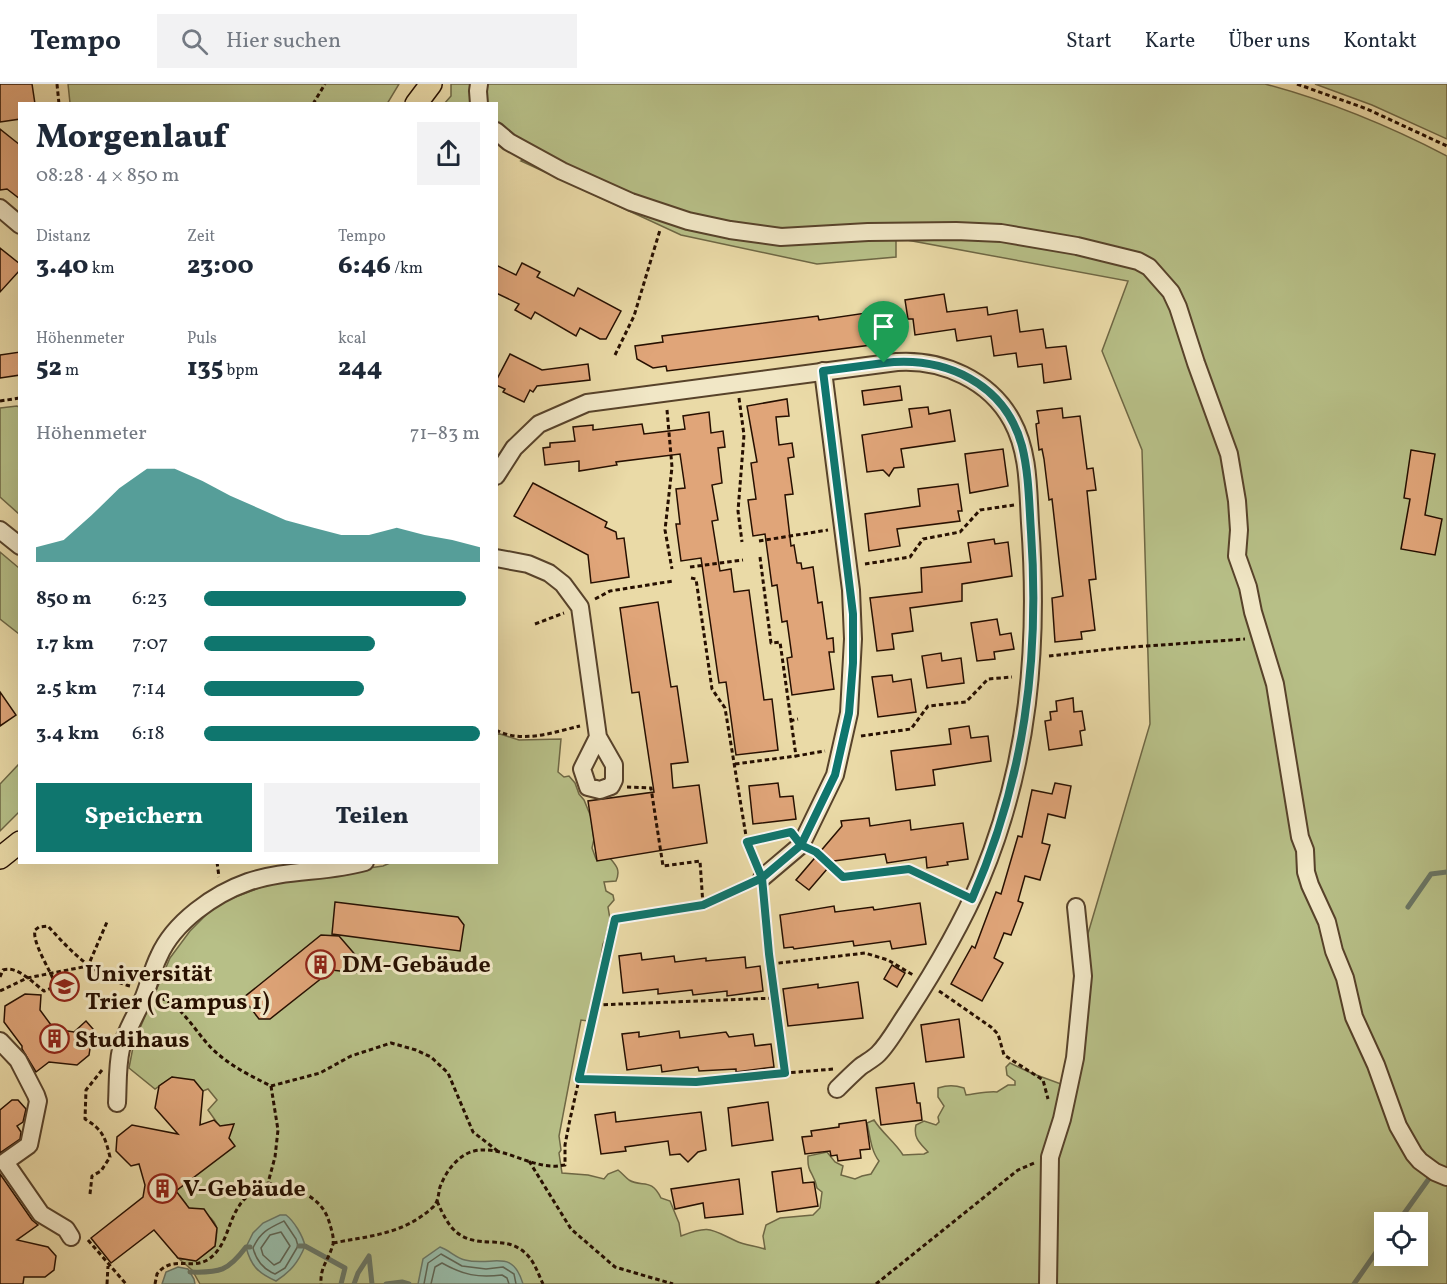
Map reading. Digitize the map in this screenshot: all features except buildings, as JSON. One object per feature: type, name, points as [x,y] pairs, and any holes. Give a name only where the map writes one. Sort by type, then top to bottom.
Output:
[{"type":"main road","points":[[418,102],[431,84]]},
{"type":"main road","points":[[0,858],[18,844]]},
{"type":"street","points":[[479,84],[480,102]]},
{"type":"street","points":[[498,133],[509,142],[562,171],[631,202],[688,221],[740,232],[781,237],[858,232],[1001,233],[1077,246],[1138,261],[1158,275],[1171,292],[1178,307],[1229,454],[1238,511],[1237,556],[1275,684],[1310,885],[1327,922],[1334,951],[1345,978],[1354,1017],[1376,1065],[1398,1126],[1420,1161],[1447,1177]]},
{"type":"street","points":[[0,208],[18,223]]},
{"type":"street","points":[[498,473],[514,448],[539,424],[587,403],[912,361],[939,365],[968,377],[986,390],[1011,419],[1024,458],[1034,572],[1034,625],[1029,700],[1009,797],[990,855],[972,899],[939,964],[879,1053],[837,1089]]},
{"type":"street","points":[[762,878],[801,845],[835,775],[849,713],[854,639],[848,566],[823,371]]},
{"type":"street","points":[[0,530],[18,544]]},
{"type":"street","points":[[498,558],[528,564],[549,573],[563,584],[580,607],[597,730],[614,765],[614,780],[611,786],[600,790],[588,787],[582,769],[597,730]]},
{"type":"street","points":[[117,1104],[121,1049],[159,954],[173,934],[204,904],[249,882],[359,864]]},
{"type":"street","points":[[1048,1284],[1050,1157],[1070,1087],[1083,976],[1076,907]]},
{"type":"street","points":[[0,1041],[18,1060],[38,1101],[29,1145],[5,1162],[41,1214],[79,1238]]},
{"type":"path","points":[[57,84],[59,102]]},
{"type":"path","points":[[314,102],[325,84]]},
{"type":"path","points":[[1297,84],[1367,109],[1447,146]]},
{"type":"path","points":[[615,355],[634,316],[659,231]]},
{"type":"path","points":[[0,401],[18,398]]},
{"type":"path","points":[[740,405],[744,435],[738,511],[742,542]]},
{"type":"path","points":[[668,416],[672,467],[665,530],[672,569]]},
{"type":"path","points":[[848,566],[910,557],[923,539],[960,532],[980,510],[1029,503]]},
{"type":"path","points":[[759,541],[811,532]]},
{"type":"path","points":[[760,557],[771,643],[780,642],[796,756]]},
{"type":"path","points":[[690,567],[743,560]]},
{"type":"path","points":[[691,578],[696,579],[712,689],[724,708],[747,842],[762,878],[785,1073]]},
{"type":"path","points":[[535,624],[580,607],[610,591],[673,581]]},
{"type":"path","points":[[1043,657],[1119,648],[1239,639]]},
{"type":"path","points":[[735,764],[796,756],[843,743],[911,729],[928,706],[966,702],[988,679],[1006,676]]},
{"type":"path","points":[[790,721],[798,719]]},
{"type":"path","points":[[498,731],[523,737],[597,730]]},
{"type":"path","points":[[611,786],[651,788],[663,866],[700,861],[703,905]]},
{"type":"path","points":[[747,842],[791,832],[801,845],[816,852],[843,877],[909,869],[972,899]]},
{"type":"path","points":[[333,1243],[407,1227],[433,1208],[446,1174],[461,1157],[481,1150],[551,1166],[565,1165],[566,1145],[579,1079],[615,919],[703,905],[762,878]]},
{"type":"path","points":[[88,966],[107,922]]},
{"type":"path","points":[[0,977],[3,970],[15,969],[44,991],[52,988],[55,984],[52,973],[33,937],[35,930],[39,927],[48,926],[67,948],[88,966],[113,980],[173,1003],[219,1055],[271,1086],[320,1073],[351,1056],[391,1043],[416,1050],[431,1057],[448,1073],[473,1131],[500,1153]]},
{"type":"path","points":[[771,964],[865,953],[888,960],[908,971]]},
{"type":"path","points":[[0,991],[27,978],[88,966]]},
{"type":"path","points":[[937,990],[991,1027],[998,1034],[1004,1055],[1043,1080],[1046,1092]]},
{"type":"path","points":[[596,1005],[775,998]]},
{"type":"path","points":[[579,1079],[696,1082],[806,1072]]},
{"type":"path","points":[[268,1183],[275,1157],[278,1130],[271,1086]]},
{"type":"path","points":[[876,1284],[1018,1170],[1050,1157]]},
{"type":"path","points":[[529,1161],[571,1229],[615,1267],[674,1284]]},
{"type":"path","points":[[90,1194],[92,1176]]},
{"type":"path","points":[[156,1284],[157,1274],[168,1265],[196,1264],[208,1259],[222,1246],[239,1206],[256,1190],[268,1183],[297,1190],[316,1201],[329,1220],[333,1243],[320,1272],[321,1284]]},
{"type":"path","points":[[437,1201],[446,1222],[459,1234],[475,1241],[506,1242],[522,1250],[533,1262],[543,1284]]},
{"type":"path","points":[[79,1238],[126,1284]]},
{"type":"path","points":[[107,1284],[108,1266]]},
{"type":"green space","points":[[68,84],[399,84],[388,102],[70,102]]},
{"type":"green space","points":[[451,84],[480,84],[472,102],[446,102],[451,96]]},
{"type":"green space","points":[[484,84],[1265,84],[1358,115],[1447,156],[1447,1284],[200,1284],[192,1270],[178,1258],[196,1261],[215,1246],[217,1231],[211,1218],[203,1212],[184,1207],[186,1204],[180,1196],[175,1196],[176,1190],[228,1137],[230,1126],[220,1127],[208,1110],[217,1100],[208,1089],[203,1091],[172,1077],[155,1089],[129,1068],[134,1042],[170,958],[190,931],[217,904],[278,881],[388,864],[498,864],[498,733],[519,740],[561,739],[558,772],[564,777],[569,776],[584,800],[591,817],[594,839],[592,848],[596,859],[609,857],[618,871],[616,881],[604,882],[606,891],[613,895],[614,900],[608,907],[610,919],[588,1021],[581,1020],[559,1136],[562,1173],[604,1179],[608,1174],[618,1170],[629,1180],[654,1187],[661,1198],[670,1201],[679,1223],[681,1236],[698,1230],[710,1230],[739,1242],[765,1249],[763,1236],[766,1225],[780,1218],[813,1215],[820,1208],[822,1192],[817,1188],[810,1170],[808,1156],[827,1152],[835,1162],[843,1166],[841,1175],[855,1179],[871,1174],[879,1161],[872,1148],[867,1123],[874,1120],[903,1155],[924,1154],[928,1152],[916,1137],[916,1125],[924,1121],[936,1125],[939,1122],[938,1117],[944,1106],[938,1097],[938,1088],[951,1086],[964,1088],[966,1095],[997,1092],[1008,1085],[1015,1085],[1015,1081],[1007,1075],[1006,1067],[1010,1063],[1069,1087],[1084,947],[1150,724],[1142,450],[1102,351],[1128,281],[896,238],[896,257],[817,264],[681,235],[521,161],[538,153],[520,143],[498,124],[498,102],[484,102]]},
{"type":"green space","points":[[1315,84],[1447,84],[1447,139],[1372,105]]},
{"type":"green space","points":[[18,407],[18,513],[0,497],[0,408]]},
{"type":"green space","points":[[0,552],[18,567],[18,633],[0,619]]},
{"type":"green space","points":[[18,765],[18,813],[0,831],[0,784]]},
{"type":"water","points":[[280,1215],[286,1215],[292,1221],[305,1246],[293,1266],[276,1281],[256,1268],[246,1247],[253,1233],[263,1223]]},
{"type":"water","points":[[440,1247],[465,1260],[507,1262],[513,1266],[523,1284],[418,1284],[423,1259]]},
{"type":"water","points":[[178,1267],[188,1269],[195,1284],[162,1284],[166,1272]]},
{"type":"waterway","points":[[1408,907],[1431,874],[1447,872]]},
{"type":"waterway","points":[[1405,1212],[1428,1180]]},
{"type":"waterway","points":[[299,1246],[305,1246],[345,1268],[341,1284]]},
{"type":"waterway","points":[[190,1272],[222,1269],[234,1261],[246,1247],[250,1247]]},
{"type":"waterway","points":[[1354,1284],[1374,1255]]},
{"type":"waterway","points":[[354,1284],[369,1256],[372,1284]]},
{"type":"waterway","points":[[386,1284],[402,1282],[409,1284]]},
{"type":"place","name":"DM-Gebäude","points":[[321,964]]},
{"type":"place","name":"Universität Trier (Campus 1)","points":[[64,987]]},
{"type":"place","name":"Studihaus","points":[[54,1039]]},
{"type":"place","name":"V-Gebäude","points":[[162,1188]]},
{"type":"route","points":[[884,363],[823,371],[851,590],[854,639],[849,713],[835,775],[828,792],[801,845],[762,878],[703,905],[615,919],[579,1079],[696,1082],[785,1073],[769,954],[762,878],[747,842],[791,832],[801,845],[816,852],[843,877],[909,869],[972,899],[981,878],[1009,797],[1029,700],[1034,634],[1034,572],[1027,470],[1021,444],[1011,419],[986,390],[959,372],[939,365],[912,361],[884,363]]}]
